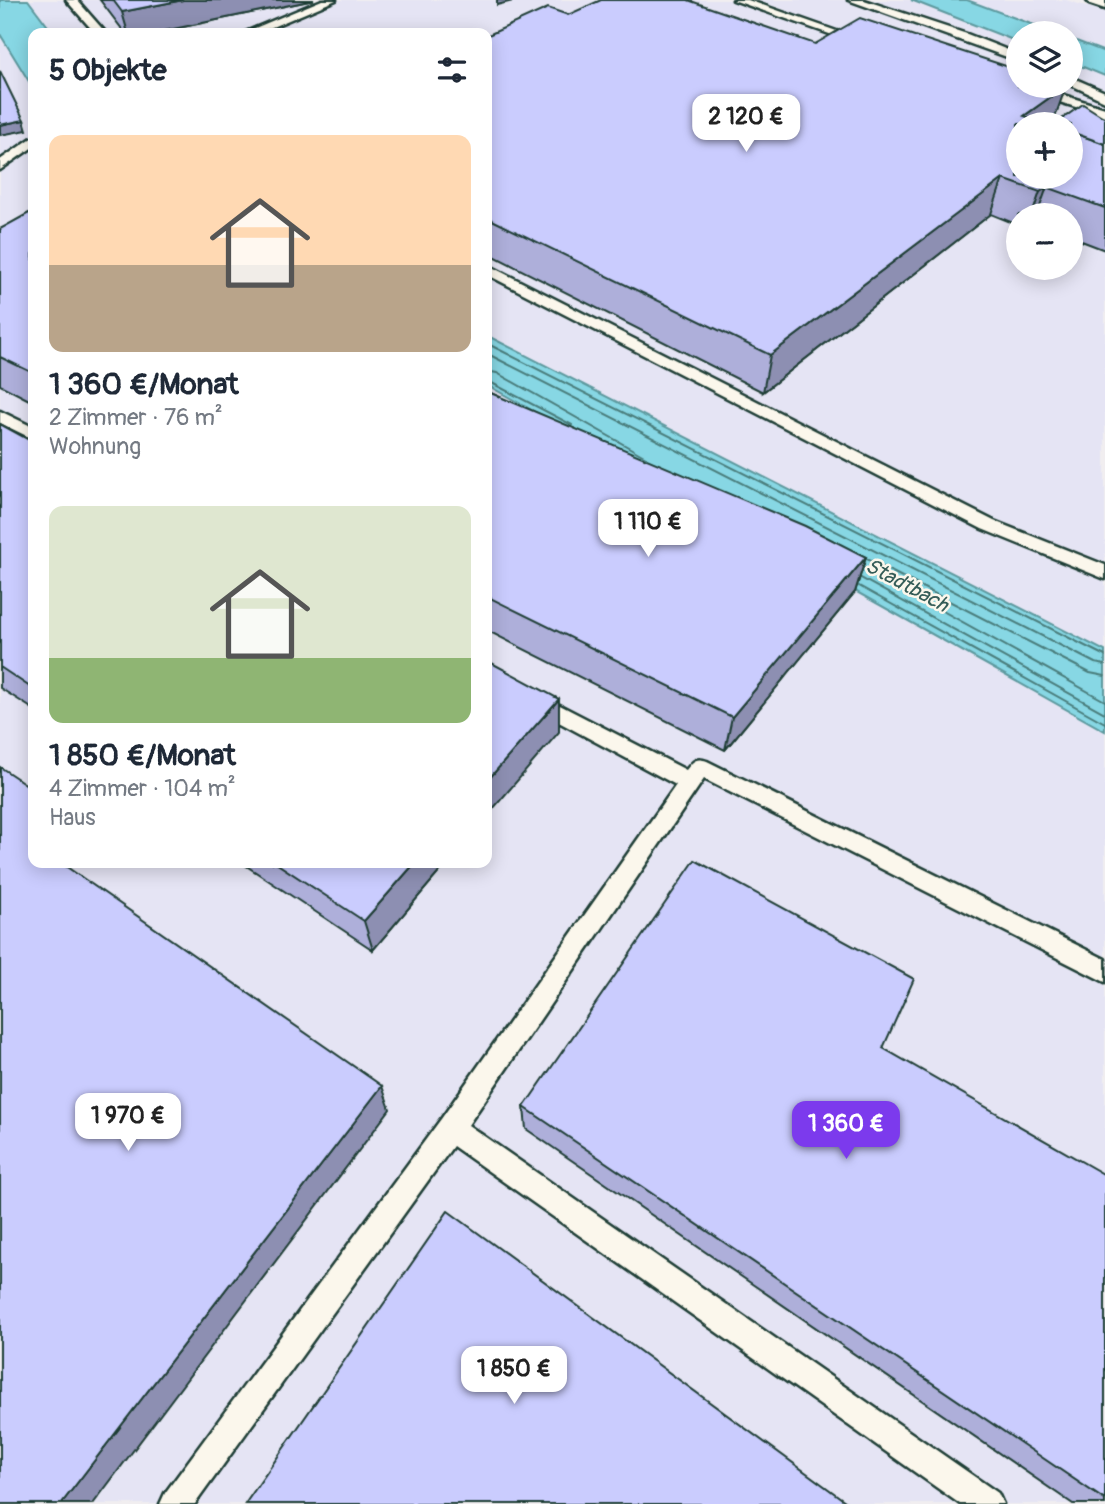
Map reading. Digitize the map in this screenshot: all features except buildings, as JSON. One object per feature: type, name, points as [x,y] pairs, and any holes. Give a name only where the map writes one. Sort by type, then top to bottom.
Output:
[{"type":"street","points":[[1097,0],[1105,3]]},
{"type":"lane","points":[[71,0],[96,28]]},
{"type":"lane","points":[[261,28],[331,0]]},
{"type":"lane","points":[[738,0],[869,45]]},
{"type":"lane","points":[[853,0],[963,36],[1006,53]]},
{"type":"lane","points":[[1083,87],[1105,97]]},
{"type":"lane","points":[[1060,98],[1105,112]]},
{"type":"lane","points":[[0,166],[28,145]]},
{"type":"lane","points":[[492,271],[988,525],[1105,572]]},
{"type":"lane","points":[[0,416],[28,431]]},
{"type":"lane","points":[[492,677],[690,782]]},
{"type":"lane","points":[[176,1504],[450,1128],[700,767],[1105,971]]},
{"type":"lane","points":[[450,1128],[987,1504]]},
{"type":"shaded area","points":[[28,0],[1066,0],[1105,12],[1105,651],[492,338],[492,28],[49,28]]},
{"type":"shaded area","points":[[0,34],[28,80],[28,868],[492,868],[492,388],[1105,731],[1105,1504],[0,1504]]},
{"type":"water","points":[[0,0],[28,0],[49,28],[28,28],[28,80],[0,34]]},
{"type":"water","points":[[911,0],[967,0],[1023,21],[1006,21],[1006,37]]},
{"type":"water","points":[[1083,44],[1105,52],[1105,76],[1083,67]]},
{"type":"water","name":"Stadtbach","points":[[492,338],[1105,651],[1105,731],[492,388]]}]
